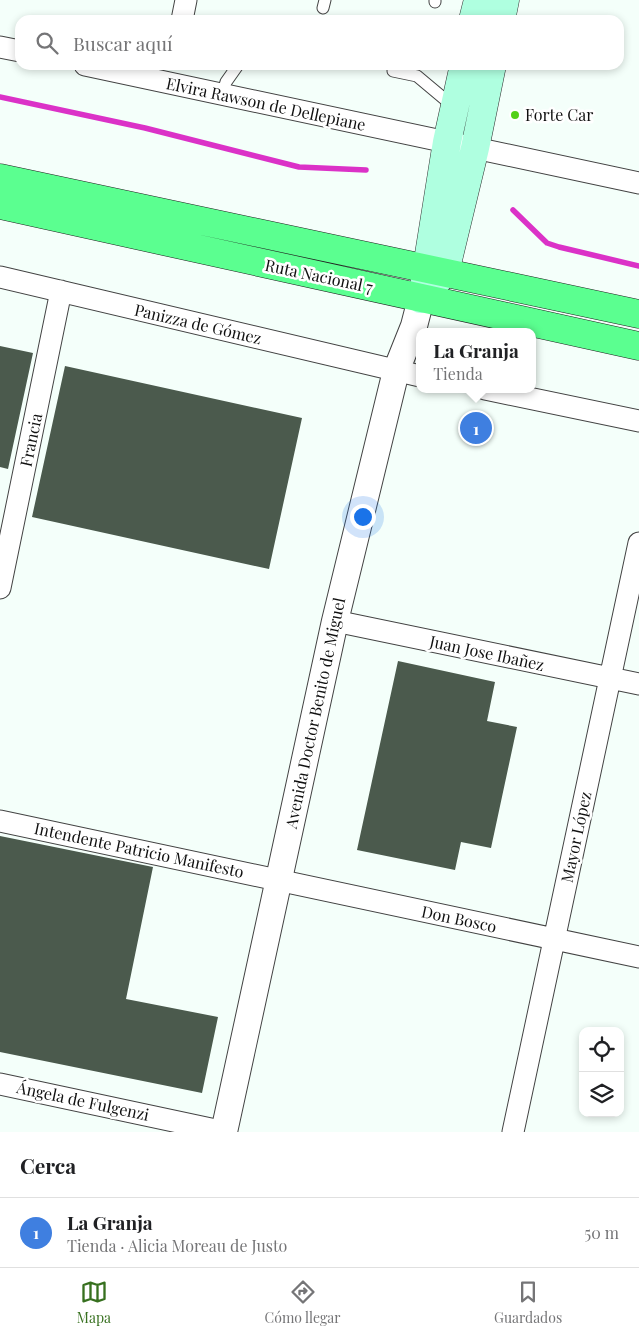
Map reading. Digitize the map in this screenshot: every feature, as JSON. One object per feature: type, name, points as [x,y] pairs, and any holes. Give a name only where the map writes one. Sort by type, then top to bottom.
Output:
[{"type":"highway","points":[[0,178],[639,314]]},
{"type":"highway","name":"Ruta Nacional 7","points":[[0,205],[639,346]]},
{"type":"main road","points":[[474,15],[478,0]]},
{"type":"main road","points":[[502,15],[505,0]]},
{"type":"main road","points":[[436,270],[447,142],[463,70]]},
{"type":"main road","name":"Avenida Doctor Benito de Miguel","points":[[422,298],[436,270],[475,148],[491,70]]},
{"type":"street","points":[[183,15],[186,0]]},
{"type":"street","points":[[0,47],[15,50]]},
{"type":"street","name":"Elvira Rawson de Dellepiane","points":[[133,70],[171,74],[222,95],[639,183]]},
{"type":"street","name":"Panizza de Gómez","points":[[0,277],[408,373]]},
{"type":"street","name":"Francia","points":[[1,576],[61,291]]},
{"type":"street","name":"Avenida Doctor Benito de Miguel","points":[[224,1132],[335,621],[408,373],[414,326],[422,298]]},
{"type":"street","points":[[504,393],[639,421]]},
{"type":"street","name":"Mayor López","points":[[513,1132],[639,543]]},
{"type":"street","name":"Juan Jose Ibañez","points":[[335,621],[639,684]]},
{"type":"street","name":"Intendente Patricio Manifesto","points":[[0,821],[279,880]]},
{"type":"street","name":"Don Bosco","points":[[279,880],[639,957]]},
{"type":"street","name":"Ángela de Fulgenzi","points":[[0,1084],[224,1132]]},
{"type":"lane","points":[[222,95],[226,82],[234,70]]},
{"type":"lane","points":[[393,71],[418,71],[454,107]]},
{"type":"building","points":[[0,346],[33,353],[8,469],[0,467]]},
{"type":"building","points":[[65,366],[302,418],[269,569],[32,517]]},
{"type":"building","points":[[398,661],[495,682],[487,721],[517,727],[491,848],[461,842],[455,870],[357,850]]},
{"type":"building","points":[[0,836],[153,867],[126,999],[218,1017],[202,1093],[0,1052]]},
{"type":"waterway","points":[[0,97],[145,128],[299,167],[366,170]]},
{"type":"waterway","points":[[513,210],[547,243],[639,266]]},
{"type":"place","name":"Forte Car","points":[[515,115]]},
{"type":"place","name":"La Granja","points":[[476,428]]}]
